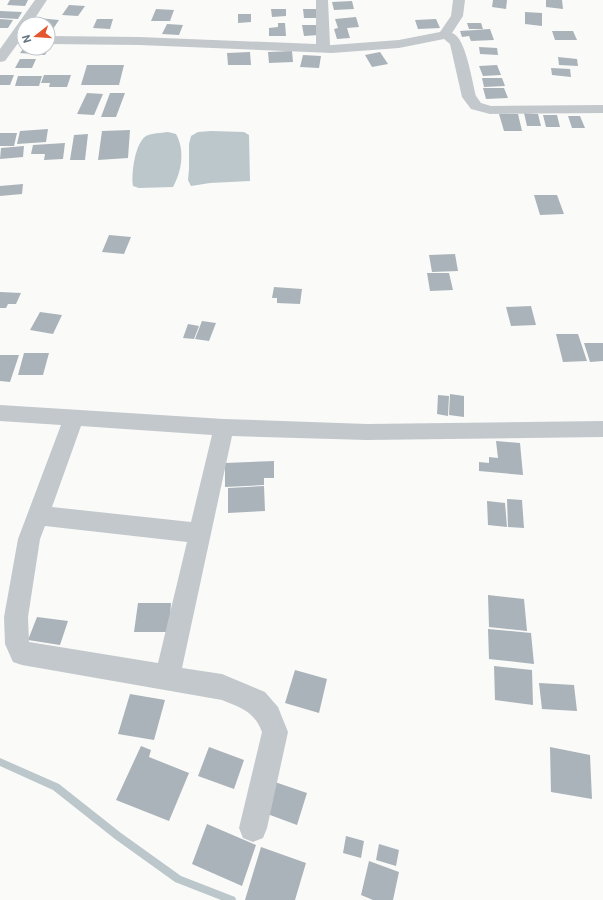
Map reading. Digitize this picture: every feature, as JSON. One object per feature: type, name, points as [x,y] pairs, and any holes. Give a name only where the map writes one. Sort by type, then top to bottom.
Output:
[{"type":"street","points":[[31,16],[41,0]]},
{"type":"street","points":[[322,0],[323,48]]},
{"type":"street","points":[[444,35],[457,16],[459,0]]},
{"type":"street","points":[[56,40],[139,41],[323,48],[392,45],[444,35],[451,37],[456,43],[469,97],[476,106],[490,110],[603,109]]},
{"type":"street","points":[[0,38],[16,40]]},
{"type":"street","points":[[0,58],[16,44]]},
{"type":"street","points":[[0,413],[224,427],[367,432],[603,429]]},
{"type":"street","points":[[74,418],[29,539],[16,617],[17,644],[22,653],[222,687],[256,701],[269,716],[275,732],[253,828]]},
{"type":"street","points":[[167,678],[224,427]]},
{"type":"street","points":[[38,515],[200,533]]},
{"type":"shaded area","points":[[168,132],[176,134],[181,147],[179,174],[173,187],[139,188],[133,186],[135,159],[142,140],[148,135]]},
{"type":"shaded area","points":[[198,132],[244,132],[249,135],[250,181],[210,183],[191,186],[188,180],[189,144],[191,136]]},
{"type":"building","points":[[10,0],[28,0],[25,6],[7,5]]},
{"type":"building","points":[[493,0],[507,0],[506,9],[492,7]]},
{"type":"building","points":[[546,0],[562,0],[563,9],[546,7]]},
{"type":"building","points":[[352,1],[354,9],[334,10],[332,2]]},
{"type":"building","points":[[69,5],[85,6],[78,16],[62,15]]},
{"type":"building","points":[[156,9],[174,10],[170,21],[151,21]]},
{"type":"building","points":[[271,9],[286,9],[286,16],[272,17]]},
{"type":"building","points":[[303,9],[317,9],[319,18],[304,18]]},
{"type":"building","points":[[0,11],[22,12],[20,16],[16,16],[16,19],[0,18]]},
{"type":"building","points":[[525,12],[542,13],[542,26],[525,24]]},
{"type":"building","points":[[238,14],[251,14],[251,22],[238,23]]},
{"type":"building","points":[[356,17],[359,27],[347,28],[350,38],[337,39],[334,29],[338,28],[335,19]]},
{"type":"building","points":[[0,19],[13,20],[8,28],[0,28]]},
{"type":"building","points":[[97,19],[113,19],[110,29],[93,28]]},
{"type":"building","points":[[436,19],[440,28],[418,29],[415,20]]},
{"type":"building","points":[[278,23],[285,23],[286,36],[269,36],[269,28],[278,27]]},
{"type":"building","points":[[467,23],[481,23],[483,29],[469,29]]},
{"type":"building","points":[[167,24],[183,25],[179,35],[162,34]]},
{"type":"building","points":[[302,25],[316,25],[319,35],[304,36]]},
{"type":"building","points":[[490,29],[494,40],[471,41],[469,36],[462,37],[460,31]]},
{"type":"building","points":[[552,31],[573,31],[577,40],[555,40]]},
{"type":"building","points":[[479,47],[497,48],[498,55],[480,54]]},
{"type":"building","points":[[292,51],[293,62],[269,63],[268,52]]},
{"type":"building","points":[[250,52],[251,65],[228,65],[227,53]]},
{"type":"building","points":[[380,52],[388,64],[372,67],[365,55]]},
{"type":"building","points":[[303,55],[321,56],[319,68],[300,67]]},
{"type":"building","points":[[558,57],[577,59],[578,66],[559,65]]},
{"type":"building","points":[[20,59],[36,59],[32,68],[15,68]]},
{"type":"building","points":[[87,65],[124,65],[119,85],[81,85]]},
{"type":"building","points":[[497,65],[501,75],[483,76],[479,66]]},
{"type":"building","points":[[551,68],[570,69],[571,77],[552,75]]},
{"type":"building","points":[[0,75],[14,75],[10,85],[0,85]]},
{"type":"building","points":[[44,75],[71,75],[67,87],[49,87],[50,83],[41,83]]},
{"type":"building","points":[[18,76],[42,76],[39,86],[15,86]]},
{"type":"building","points":[[482,78],[502,78],[505,86],[484,87]]},
{"type":"building","points":[[483,88],[504,88],[508,98],[486,99]]},
{"type":"building","points":[[87,93],[103,94],[94,115],[77,114]]},
{"type":"building","points":[[110,93],[125,93],[116,117],[101,117]]},
{"type":"building","points":[[524,113],[538,114],[541,126],[527,126]]},
{"type":"building","points":[[499,114],[518,114],[522,131],[504,131]]},
{"type":"building","points":[[543,115],[557,115],[560,127],[546,127]]},
{"type":"building","points":[[568,116],[580,116],[585,128],[572,128]]},
{"type":"building","points":[[48,129],[46,142],[17,144],[20,131]]},
{"type":"building","points":[[130,130],[128,158],[98,160],[102,131]]},
{"type":"building","points":[[0,133],[17,133],[14,146],[0,146]]},
{"type":"building","points":[[88,134],[85,160],[70,160],[74,135]]},
{"type":"building","points":[[65,143],[63,159],[44,160],[45,154],[31,154],[33,145]]},
{"type":"building","points":[[24,146],[23,157],[0,159],[1,148]]},
{"type":"building","points":[[23,184],[22,194],[0,196],[0,186]]},
{"type":"building","points":[[534,195],[557,195],[564,214],[540,215]]},
{"type":"building","points":[[109,235],[131,237],[124,254],[102,252]]},
{"type":"building","points":[[455,254],[458,271],[432,272],[429,255]]},
{"type":"building","points":[[427,273],[449,273],[453,290],[430,291]]},
{"type":"building","points":[[274,287],[302,289],[300,304],[277,303],[277,298],[272,298]]},
{"type":"building","points":[[0,292],[21,293],[16,304],[8,304],[6,308],[0,308]]},
{"type":"building","points":[[531,306],[536,325],[511,326],[506,307]]},
{"type":"building","points":[[40,312],[62,315],[53,334],[30,330]]},
{"type":"building","points":[[202,321],[216,323],[209,341],[195,339]]},
{"type":"building","points":[[188,324],[199,326],[194,339],[183,338]]},
{"type":"building","points":[[556,334],[578,334],[587,361],[563,362]]},
{"type":"building","points":[[584,343],[603,343],[603,361],[590,362]]},
{"type":"building","points":[[24,353],[49,353],[43,375],[18,375]]},
{"type":"building","points":[[0,355],[19,355],[10,382],[0,381]]},
{"type":"building","points":[[450,394],[464,396],[464,417],[449,415]]},
{"type":"building","points":[[438,395],[449,396],[448,416],[437,414]]},
{"type":"building","points":[[496,441],[520,443],[523,475],[479,471],[479,462],[489,463],[489,457],[498,458]]},
{"type":"building","points":[[274,461],[274,478],[264,478],[264,485],[225,487],[225,463]]},
{"type":"building","points":[[264,486],[265,511],[228,513],[228,488]]},
{"type":"building","points":[[507,499],[522,500],[524,528],[508,527]]},
{"type":"building","points":[[487,501],[505,503],[507,527],[488,525]]},
{"type":"building","points":[[488,595],[524,599],[527,631],[489,627]]},
{"type":"building","points":[[138,603],[171,603],[169,632],[134,632]]},
{"type":"building","points":[[37,617],[68,621],[60,645],[28,640]]},
{"type":"building","points":[[488,629],[531,633],[534,664],[489,659]]},
{"type":"building","points":[[494,666],[532,670],[533,705],[495,700]]},
{"type":"building","points":[[295,670],[327,679],[319,713],[285,703]]},
{"type":"building","points":[[539,683],[574,685],[577,711],[542,709]]},
{"type":"building","points":[[130,694],[165,700],[154,740],[118,734]]},
{"type":"building","points":[[141,746],[151,750],[149,757],[189,773],[169,821],[116,800]]},
{"type":"building","points":[[209,747],[244,760],[234,789],[198,776]]},
{"type":"building","points":[[550,747],[590,755],[592,799],[551,792]]},
{"type":"building","points":[[272,781],[307,793],[297,825],[262,812]]},
{"type":"building","points":[[207,824],[256,845],[242,886],[192,864]]},
{"type":"building","points":[[346,836],[364,841],[361,858],[343,853]]},
{"type":"building","points":[[379,844],[399,850],[396,866],[376,860]]},
{"type":"building","points":[[261,847],[306,863],[295,900],[245,900]]},
{"type":"building","points":[[369,861],[399,872],[393,900],[373,900],[361,895]]},
{"type":"waterway","points":[[0,762],[56,787],[118,836],[178,879],[232,900]]}]
